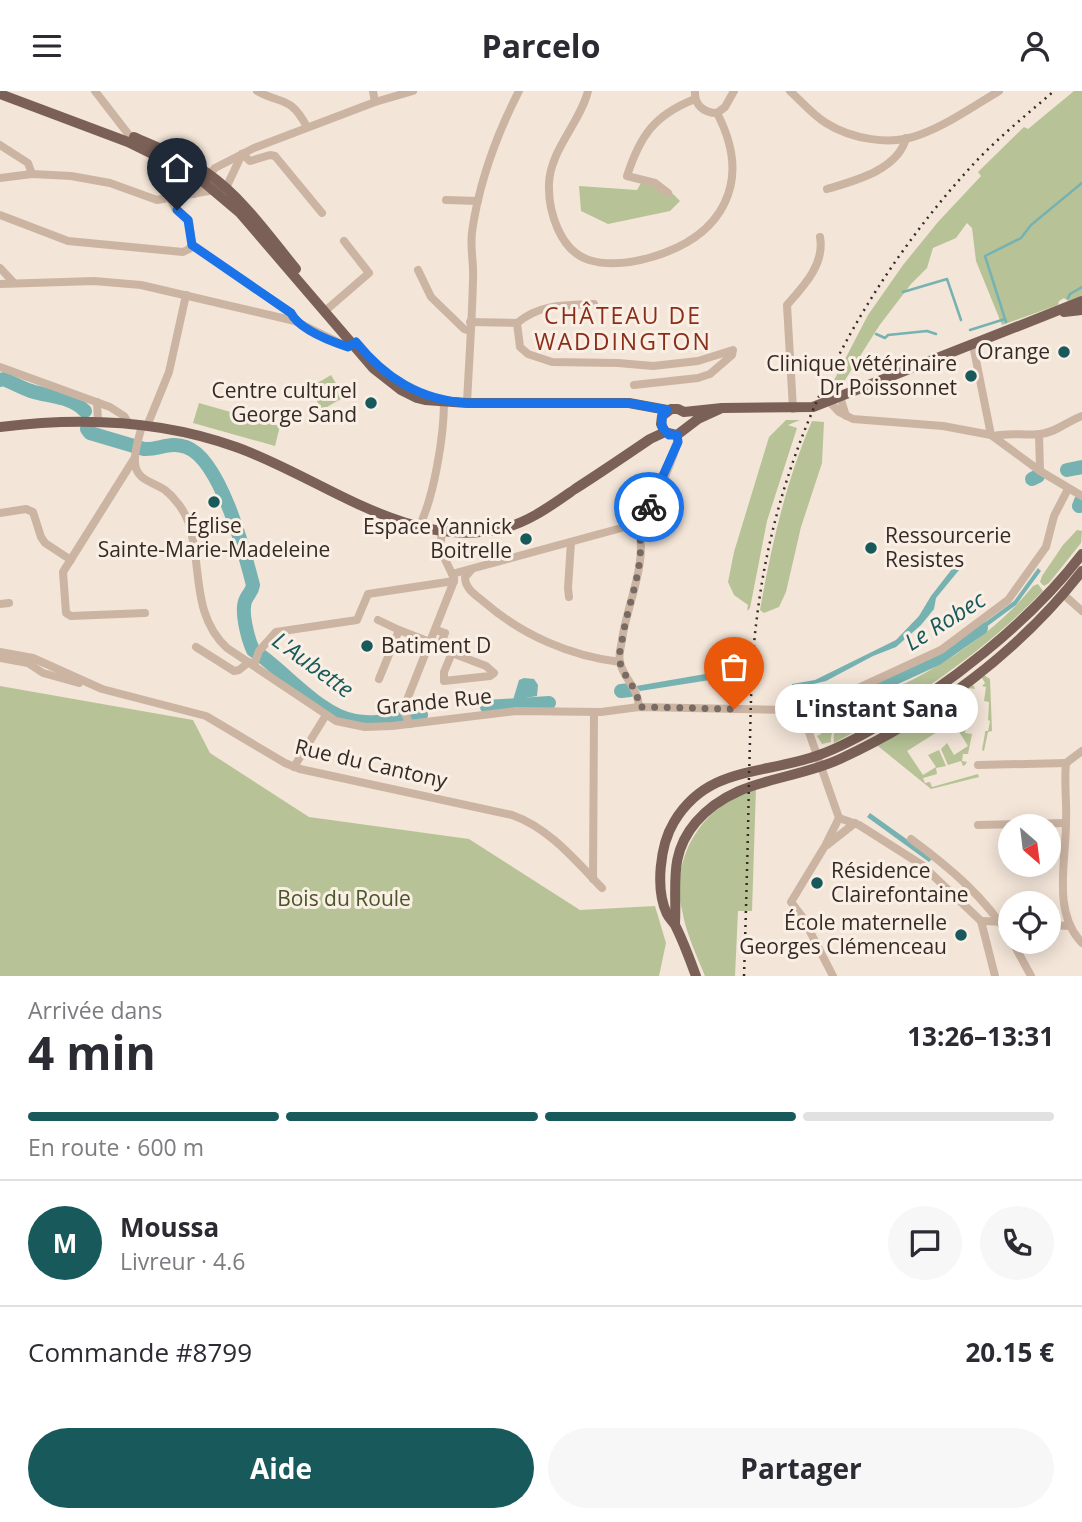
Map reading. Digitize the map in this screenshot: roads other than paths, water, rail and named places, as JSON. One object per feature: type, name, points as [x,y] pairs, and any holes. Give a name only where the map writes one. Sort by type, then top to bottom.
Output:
[{"type":"main road","points":[[5,91],[20,94],[129,135],[181,158],[221,190],[370,358],[388,374],[417,391],[444,402],[649,405],[677,435],[702,416],[722,408]]},
{"type":"main road","points":[[0,94],[128,142],[207,179]]},
{"type":"main road","points":[[0,427],[38,422],[97,421],[202,436],[238,448],[402,523],[469,533],[493,530],[530,518],[650,439],[674,408],[684,412],[722,408],[813,407],[1082,301]]},
{"type":"main road","points":[[1053,314],[1082,310]]},
{"type":"main road","points":[[684,412],[688,419],[687,427]]},
{"type":"main road","points":[[675,923],[668,916],[665,907],[661,868],[664,846],[674,823],[687,804],[724,778],[818,756],[871,730],[938,687],[999,639],[1082,554]]},
{"type":"main road","points":[[696,976],[675,923],[674,869],[687,835],[701,817],[731,793],[822,767],[885,736],[952,693],[1007,649],[1063,594],[1082,571]]},
{"type":"main road","points":[[1054,585],[1063,594]]},
{"type":"street","points":[[95,91],[129,135]]},
{"type":"street","points":[[257,91],[286,102],[299,113],[307,127]]},
{"type":"street","points":[[373,91],[374,102]]},
{"type":"street","points":[[194,194],[215,168],[242,154],[374,102],[413,91]]},
{"type":"street","points":[[467,403],[473,277],[470,251],[478,201],[494,142],[519,91]]},
{"type":"street","points":[[588,91],[549,180],[551,210],[559,232],[570,247],[587,260],[612,264],[648,258],[687,244],[710,225],[729,192],[734,168],[733,153],[717,113]]},
{"type":"street","points":[[668,193],[655,183],[626,176],[637,145],[664,115],[695,95],[698,105],[707,112],[717,113],[725,107],[734,91]]},
{"type":"street","points":[[790,91],[824,122],[847,134],[869,138],[918,136],[999,91]]},
{"type":"street","points":[[827,189],[875,172],[903,147],[906,138]]},
{"type":"street","points":[[0,145],[28,163],[32,174]]},
{"type":"street","points":[[0,178],[61,174],[98,180],[151,199],[170,198],[221,190],[242,154]]},
{"type":"street","points":[[242,154],[250,161],[275,156],[322,213]]},
{"type":"street","points":[[170,198],[175,208],[187,218],[192,245],[291,313],[295,321]]},
{"type":"street","points":[[446,199],[478,201]]},
{"type":"street","points":[[0,215],[68,241],[183,252],[192,245]]},
{"type":"street","points":[[793,409],[787,305],[810,278],[822,249],[820,237]]},
{"type":"street","points":[[327,309],[369,272],[344,241]]},
{"type":"street","points":[[0,268],[13,283]]},
{"type":"street","points":[[418,270],[431,297],[464,329],[517,323],[539,309],[559,305],[594,304]]},
{"type":"street","points":[[0,284],[113,281],[295,321],[348,347],[355,342]]},
{"type":"street","points":[[145,613],[71,616],[65,613],[63,572],[136,455],[138,441],[169,372],[186,295]]},
{"type":"street","points":[[517,323],[520,347],[552,362],[677,365],[733,350],[732,355],[710,374],[634,385]]},
{"type":"street","points":[[973,345],[993,436],[1041,471],[1082,496]]},
{"type":"street","points":[[0,367],[97,402],[124,416],[131,425]]},
{"type":"street","points":[[840,397],[846,416]]},
{"type":"street","points":[[829,401],[839,412],[853,419],[943,426],[993,436],[1021,432],[1039,434],[1082,416]]},
{"type":"street","points":[[97,402],[97,421]]},
{"type":"street","points":[[419,527],[425,516],[434,483],[444,402]]},
{"type":"street","points":[[1039,434],[1041,471]]},
{"type":"street","points":[[196,647],[234,671],[239,670],[252,663],[276,632],[357,620],[368,594],[453,577],[472,569],[637,522],[647,511],[665,474],[678,442],[677,435]]},
{"type":"street","name":"Grande Rue","points":[[136,455],[136,470],[143,479],[166,491],[188,520],[204,613],[214,636],[227,648],[326,715],[365,727],[516,711],[594,712],[639,707],[790,711],[802,717],[808,727]]},
{"type":"street","points":[[832,976],[803,918],[791,902],[839,818],[808,727],[830,701],[940,650],[1004,604],[1046,547],[1054,516],[1068,489]]},
{"type":"street","points":[[0,513],[26,509],[33,512],[45,543],[71,560]]},
{"type":"street","points":[[637,522],[640,532],[636,581],[622,636],[620,662],[635,689],[639,707]]},
{"type":"street","points":[[408,722],[403,710],[436,629],[453,577],[440,549],[442,531]]},
{"type":"street","points":[[569,597],[571,542]]},
{"type":"street","points":[[472,569],[465,577],[468,587],[520,628],[578,653],[620,662]]},
{"type":"street","points":[[1063,594],[1082,611]]},
{"type":"street","points":[[378,620],[486,666],[494,674],[444,681],[444,672],[452,653]]},
{"type":"street","points":[[379,679],[399,629]]},
{"type":"street","points":[[436,629],[445,633],[440,646]]},
{"type":"street","name":"Rue du Cantony","points":[[0,652],[33,658],[102,689],[206,716],[294,767],[530,821],[602,888]]},
{"type":"street","points":[[0,658],[28,663],[43,673],[76,682],[85,681]]},
{"type":"street","points":[[593,879],[594,712]]},
{"type":"street","points":[[294,767],[326,715]]},
{"type":"street","points":[[978,765],[1066,763],[1082,751]]},
{"type":"street","points":[[1066,763],[1066,823],[1062,871],[1066,912],[1070,926],[1082,943]]},
{"type":"street","points":[[839,818],[855,823],[893,845],[926,869],[973,916],[981,921],[998,922]]},
{"type":"street","points":[[825,846],[855,823]]},
{"type":"street","points":[[978,825],[1066,823]]},
{"type":"street","points":[[911,839],[961,879],[998,915]]},
{"type":"street","points":[[981,921],[995,976]]},
{"type":"street","points":[[1061,926],[1070,926]]},
{"type":"street","points":[[1019,954],[1031,976]]},
{"type":"water","points":[[959,560],[964,564],[936,598],[934,609],[921,625],[896,647],[826,681],[792,689],[792,684],[815,680],[896,640],[919,616]]},
{"type":"water","points":[[1038,568],[1041,571],[1016,605],[966,642],[964,638],[1014,601]]},
{"type":"water","points":[[711,673],[710,680],[640,691],[636,686]]},
{"type":"water","points":[[534,679],[538,685],[537,696],[513,700],[519,680]]},
{"type":"water","points":[[870,813],[933,858],[929,862],[867,817]]},
{"type":"waterway","points":[[1006,322],[985,256],[1021,238],[1031,225],[1082,183]]},
{"type":"waterway","points":[[903,292],[947,279],[961,320]]},
{"type":"waterway","points":[[1068,298],[1082,287]]},
{"type":"waterway","points":[[970,330],[1005,319]]},
{"type":"waterway","points":[[876,334],[885,338],[888,335],[927,331],[936,334]]},
{"type":"waterway","name":"L'Aubette","points":[[0,380],[4,379],[31,391],[73,402],[85,411]]},
{"type":"waterway","name":"L'Aubette","points":[[87,429],[90,433],[144,449],[175,445],[186,447],[198,455],[210,469],[229,507],[253,585],[244,604],[244,617],[253,650],[315,701],[342,717],[371,722],[421,715]]},
{"type":"waterway","name":"L'Aubette","points":[[1067,470],[1082,467]]},
{"type":"waterway","name":"L'Aubette","points":[[1032,479],[1038,476]]},
{"type":"waterway","name":"Le Robec","points":[[1079,506],[1081,501]]},
{"type":"waterway","name":"Le Robec","points":[[864,692],[936,659],[981,628]]},
{"type":"waterway","name":"L'Aubette","points":[[621,691],[630,690]]},
{"type":"waterway","name":"L'Aubette","points":[[487,707],[549,703]]},
{"type":"railway","points":[[744,976],[751,696],[757,617],[767,555],[803,434],[828,377],[857,322],[928,218],[968,170],[1054,91]]},
{"type":"place","name":"Orange","points":[[1064,352]]},
{"type":"place","name":"Clinique vétérinaire Dr Poissonnet","points":[[971,376]]},
{"type":"place","name":"Centre culturel George Sand","points":[[371,403]]},
{"type":"place","name":"Église Sainte-Marie-Madeleine","points":[[214,502]]},
{"type":"place","name":"Espace Yannick Boitrelle","points":[[526,539]]},
{"type":"place","name":"Ressourcerie Resistes","points":[[871,548]]},
{"type":"place","name":"Batiment D","points":[[367,646]]},
{"type":"place","name":"L'instant Sana","points":[[734,709]]},
{"type":"place","name":"Résidence Clairefontaine","points":[[817,883]]},
{"type":"place","name":"École maternelle Georges Clémenceau","points":[[961,935]]},
{"type":"district","name":"CHÂTEAU DE WADDINGTON","points":[[623,329]]},
{"type":"park label","name":"Bois du Roule","points":[[344,899]]}]
